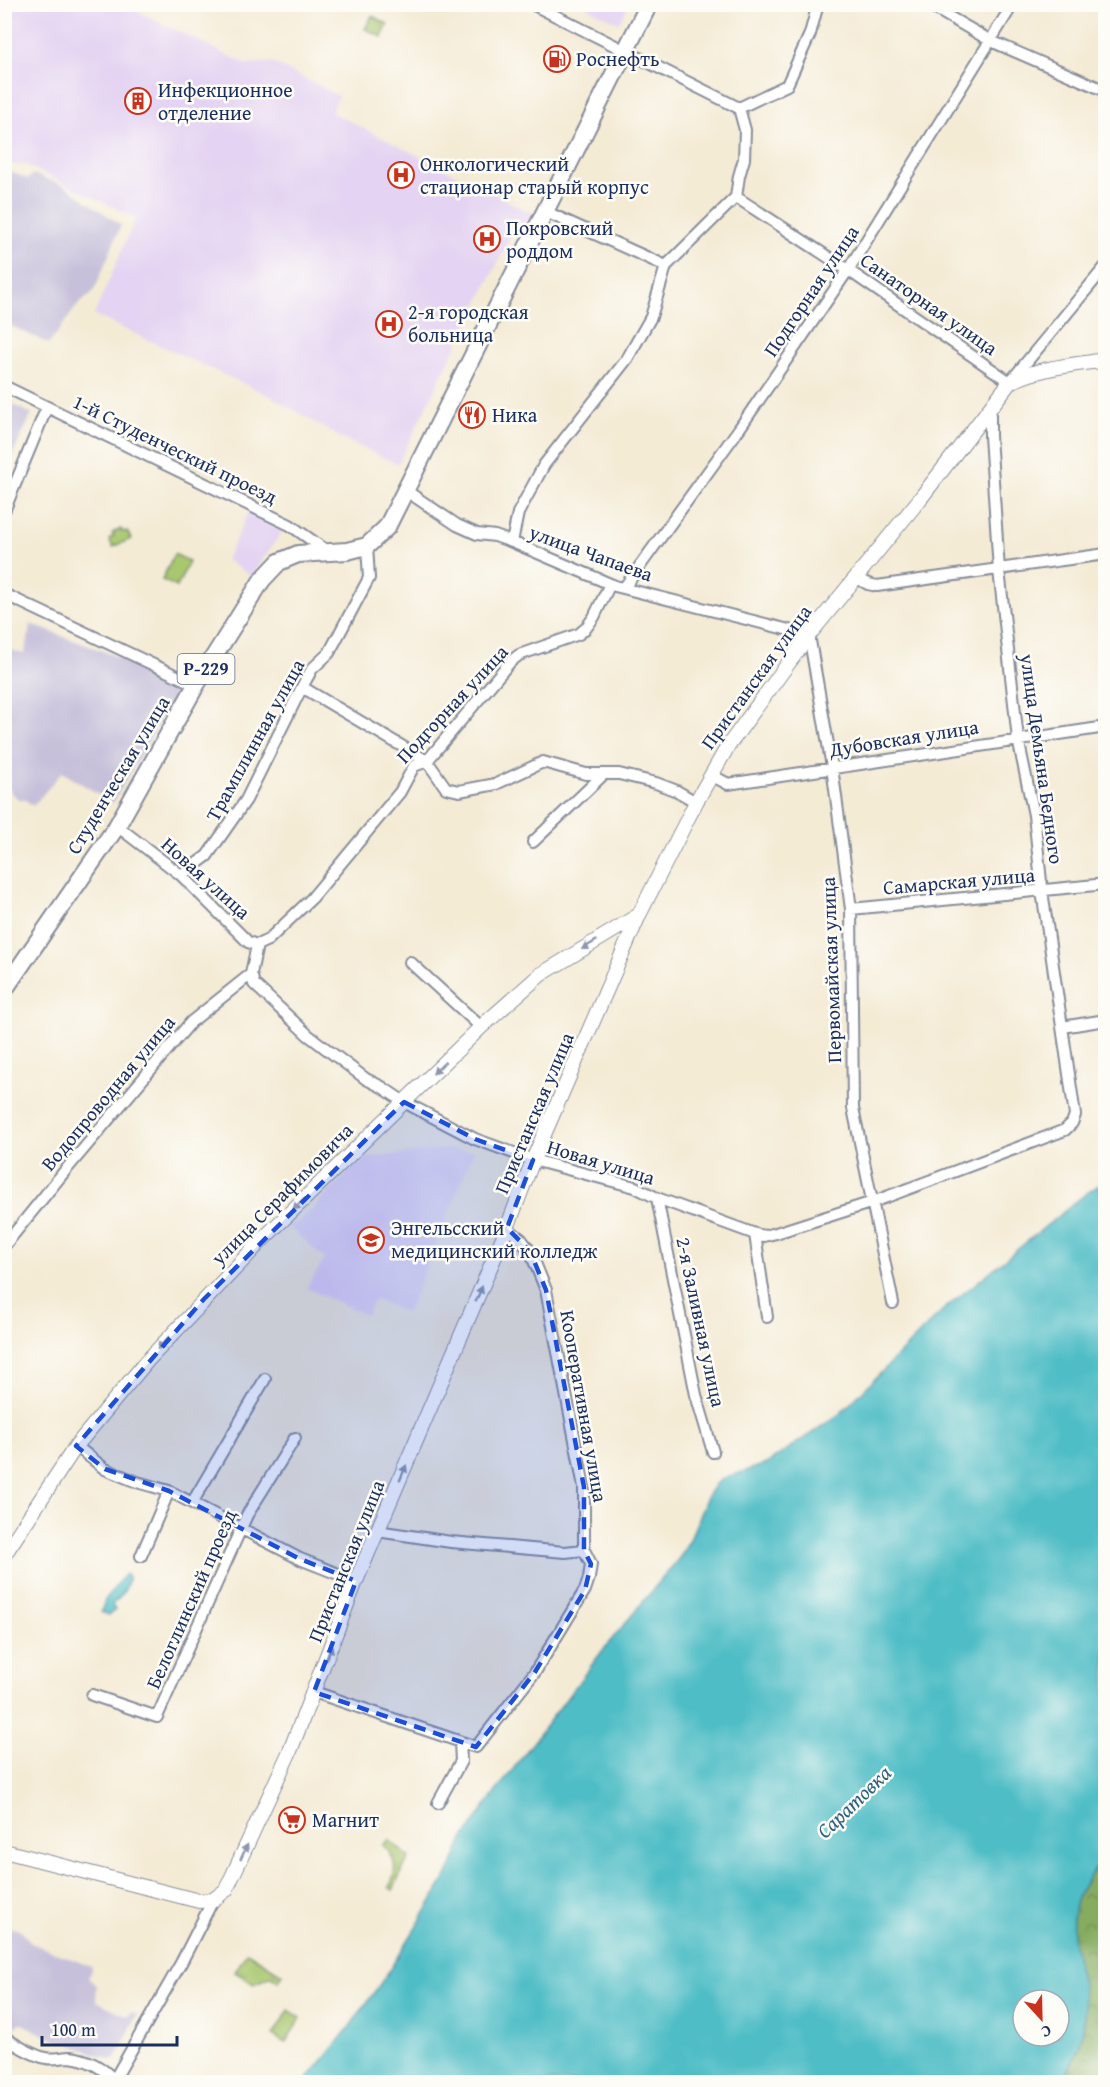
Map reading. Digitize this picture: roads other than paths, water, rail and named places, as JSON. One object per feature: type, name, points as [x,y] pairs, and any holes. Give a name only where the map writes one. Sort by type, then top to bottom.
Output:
[{"type":"main road","points":[[367,546],[387,527],[649,4]]},
{"type":"main road","name":"Р-229","points":[[327,551],[346,551],[367,546]]},
{"type":"main road","name":"Студенческая улица","points":[[4,990],[117,826],[196,685],[262,580],[279,562],[298,554],[327,551]]},
{"type":"street","points":[[512,543],[518,513],[544,465],[627,359],[651,317],[666,266],[736,197],[744,159],[745,130],[739,108],[532,4]]},
{"type":"street","points":[[739,108],[787,85],[810,34],[818,4]]},
{"type":"street","points":[[927,4],[991,41],[1106,91]]},
{"type":"street","name":"Подгорная улица","points":[[624,588],[739,429],[848,270],[1014,4]]},
{"type":"street","name":"Санаторная улица","points":[[736,197],[848,270],[1010,382]]},
{"type":"street","points":[[544,211],[666,266]]},
{"type":"street","name":"Пристанская улица","points":[[114,2081],[182,1963],[213,1900],[226,1890],[233,1878],[290,1751],[356,1581],[507,1228],[533,1160],[639,915],[696,802],[728,746],[808,635],[920,499],[990,406],[1106,266]]},
{"type":"street","points":[[1010,382],[1028,373],[1044,369],[1106,360]]},
{"type":"street","name":"1-й Студенческий проезд","points":[[4,386],[290,525],[327,551]]},
{"type":"street","name":"улица Демьяна Бедного","points":[[990,406],[999,570],[1018,739],[1034,815],[1042,891],[1076,1115]]},
{"type":"street","points":[[4,511],[47,407]]},
{"type":"street","name":"улица Чапаева","points":[[405,490],[457,525],[477,534],[495,536],[610,584],[808,635]]},
{"type":"street","name":"Трамплинная улица","points":[[181,875],[207,856],[246,800],[302,687],[312,669],[328,653],[369,578],[367,546]]},
{"type":"street","points":[[855,577],[877,586],[1106,554]]},
{"type":"street","name":"Подгорная улица","points":[[257,945],[268,940],[312,898],[400,792],[414,765],[427,761],[510,662],[519,655],[579,634],[586,628],[610,584]]},
{"type":"street","points":[[4,594],[196,685]]},
{"type":"street","name":"Первомайская улица","points":[[808,635],[832,767],[851,909],[853,1108],[893,1303]]},
{"type":"street","points":[[302,687],[427,761],[446,788],[459,791],[496,784],[543,762],[586,774],[620,774],[656,783],[696,802]]},
{"type":"street","name":"Дубовская улица","points":[[711,775],[728,784],[1106,727]]},
{"type":"street","points":[[533,842],[604,774]]},
{"type":"street","name":"Новая улица","points":[[117,826],[181,875],[248,942],[257,945],[251,974],[254,984],[308,1035],[366,1079],[404,1102],[475,1139],[533,1160],[635,1187],[657,1198],[755,1234],[764,1236],[776,1233],[873,1202],[1065,1130],[1076,1115]]},
{"type":"street","name":"Самарская улица","points":[[851,909],[1106,884]]},
{"type":"street","name":"улица Серафимовича","points":[[4,1555],[76,1446],[147,1361],[204,1299],[481,1027],[540,975],[639,915]]},
{"type":"street","points":[[410,962],[481,1027]]},
{"type":"street","name":"Водопроводная улица","points":[[4,1246],[191,1022],[251,974]]},
{"type":"street","points":[[1062,1027],[1106,1020]]},
{"type":"street","name":"2-я Заливная улица","points":[[657,1198],[696,1395],[713,1452]]},
{"type":"street","name":"Кооперативная улица","points":[[460,1742],[477,1747],[535,1672],[585,1590],[591,1564],[584,1550],[584,1487],[546,1290],[530,1251],[507,1228]]},
{"type":"street","points":[[755,1234],[767,1317]]},
{"type":"street","points":[[192,1503],[265,1379]]},
{"type":"street","name":"Белоглинский проезд","points":[[92,1695],[157,1717],[247,1515],[295,1438]]},
{"type":"street","points":[[76,1446],[105,1469],[137,1482],[170,1491],[300,1559],[356,1581]]},
{"type":"street","points":[[141,1556],[170,1491]]},
{"type":"street","points":[[377,1531],[451,1542],[565,1552],[584,1550]]},
{"type":"street","points":[[314,1692],[460,1742],[461,1761],[438,1803]]},
{"type":"street","points":[[4,1851],[199,1901],[213,1900]]},
{"type":"street","points":[[4,2037],[13,2044],[46,2058],[70,2057],[88,2061],[104,2069],[114,2081]]},
{"type":"water","name":"Саратовка","points":[[1105,1181],[1106,1855],[1083,1886],[1073,1913],[1074,1943],[1082,1988],[1084,2017],[1080,2045],[1062,2082],[305,2082],[348,2029],[385,1977],[451,1869],[462,1841],[489,1801],[603,1650],[680,1557],[690,1540],[707,1496],[716,1483],[766,1464],[841,1413],[942,1311],[1084,1195]]},
{"type":"water","points":[[125,1574],[128,1576],[126,1588],[112,1604],[115,1610],[109,1615],[101,1612],[105,1600]]},
{"type":"place","name":"Роснефть","points":[[557,59]]},
{"type":"place","name":"Инфекционное отделение","points":[[138,101]]},
{"type":"place","name":"Онкологический стационар старый корпус","points":[[401,175]]},
{"type":"place","name":"Покровский роддом","points":[[487,239]]},
{"type":"place","name":"2-я городская больница","points":[[389,324]]},
{"type":"place","name":"Ника","points":[[472,415]]},
{"type":"place","name":"Энгельсский медицинский колледж","points":[[371,1240]]},
{"type":"place","name":"Магнит","points":[[292,1820]]}]
